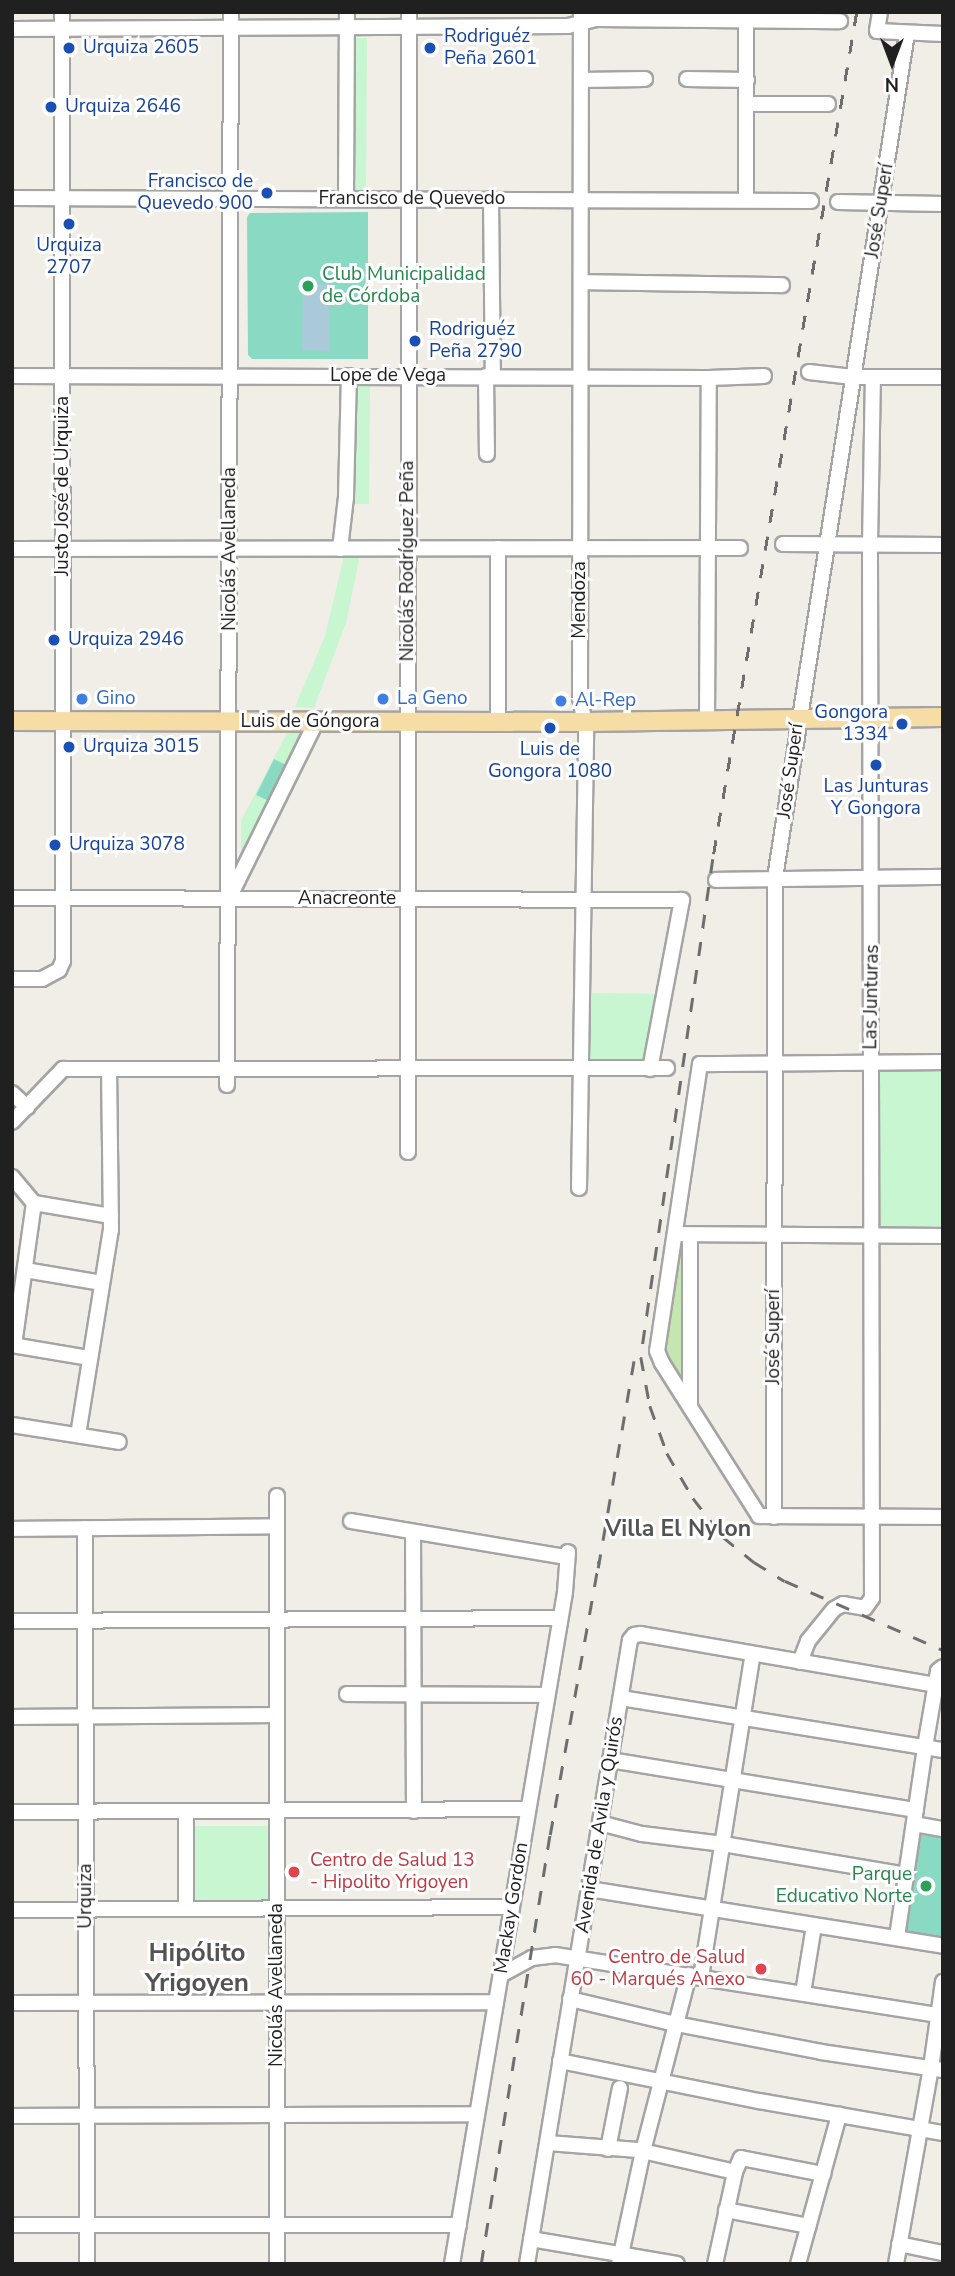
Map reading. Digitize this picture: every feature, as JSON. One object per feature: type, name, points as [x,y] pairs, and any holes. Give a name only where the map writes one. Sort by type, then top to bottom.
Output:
[{"type":"main road","name":"Luis de Góngora","points":[[12,722],[584,722],[943,717]]},
{"type":"street","name":"Justo José de Urquiza","points":[[12,979],[42,979],[52,976],[63,961],[62,12]]},
{"type":"street","name":"Nicolás Avellaneda","points":[[227,1085],[231,12]]},
{"type":"street","points":[[880,12],[877,31],[943,34]]},
{"type":"street","points":[[12,29],[231,29],[347,20],[568,26],[581,17],[596,19],[747,15],[840,21]]},
{"type":"street","points":[[746,199],[747,15]]},
{"type":"street","name":"Mendoza","points":[[579,1188],[584,900],[584,722],[580,698],[581,17]]},
{"type":"street","points":[[346,199],[347,20]]},
{"type":"street","name":"Nicolás Rodríguez Peña","points":[[408,1152],[409,20]]},
{"type":"street","name":"José Superí","points":[[774,1517],[775,878],[907,33]]},
{"type":"street","points":[[581,80],[645,79]]},
{"type":"street","points":[[687,79],[747,80]]},
{"type":"street","points":[[747,104],[828,104]]},
{"type":"street","name":"Francisco de Quevedo","points":[[12,198],[811,201]]},
{"type":"street","points":[[487,454],[491,199]]},
{"type":"street","points":[[838,202],[943,204]]},
{"type":"street","points":[[581,282],[782,285]]},
{"type":"street","points":[[809,372],[853,377],[943,377]]},
{"type":"street","name":"Lope de Vega","points":[[12,376],[764,376]]},
{"type":"street","points":[[340,549],[346,497],[349,376]]},
{"type":"street","name":"Las Junturas","points":[[800,1662],[808,1641],[834,1609],[843,1604],[859,1609],[869,1604],[872,1598],[873,877],[870,545],[873,377]]},
{"type":"street","points":[[707,721],[709,378]]},
{"type":"street","points":[[783,544],[943,545]]},
{"type":"street","points":[[498,548],[498,722]]},
{"type":"street","points":[[12,549],[740,548]]},
{"type":"street","points":[[229,898],[316,722]]},
{"type":"street","points":[[716,880],[943,877]]},
{"type":"street","name":"Anacreonte","points":[[12,898],[682,900],[650,1069]]},
{"type":"street","points":[[943,1062],[701,1064],[657,1351],[755,1513],[774,1517],[943,1517]]},
{"type":"street","points":[[12,1122],[63,1069],[667,1068]]},
{"type":"street","points":[[78,1436],[111,1216],[108,1069]]},
{"type":"street","points":[[12,1093],[27,1107]]},
{"type":"street","points":[[12,1177],[34,1203],[111,1216]]},
{"type":"street","points":[[34,1203],[25,1270],[17,1286],[13,1345],[89,1358]]},
{"type":"street","points":[[674,1234],[943,1236]]},
{"type":"street","points":[[690,1236],[691,1408]]},
{"type":"street","points":[[25,1270],[102,1283]]},
{"type":"street","points":[[12,1424],[119,1442]]},
{"type":"street","name":"Nicolás Avellaneda","points":[[277,1496],[278,2264]]},
{"type":"street","points":[[351,1521],[413,1532],[414,1811]]},
{"type":"street","points":[[12,1529],[276,1526]]},
{"type":"street","name":"Urquiza","points":[[85,1528],[87,2264]]},
{"type":"street","name":"Mackay Gordon","points":[[413,1532],[567,1555],[547,1695],[452,2264]]},
{"type":"street","points":[[12,1621],[559,1618]]},
{"type":"street","name":"Avenida de Avila y Quirós","points":[[527,2264],[610,1760],[634,1635],[753,1654]]},
{"type":"street","points":[[620,2259],[660,2081],[676,2024],[695,1976],[713,1908],[753,1654],[936,1685]]},
{"type":"street","points":[[897,1937],[925,1747],[939,1671],[943,1667]]},
{"type":"street","points":[[347,1694],[547,1695]]},
{"type":"street","points":[[621,1698],[943,1750]]},
{"type":"street","points":[[12,1717],[276,1716]]},
{"type":"street","points":[[610,1760],[734,1780],[915,1817],[943,1829]]},
{"type":"street","points":[[12,1812],[528,1809]]},
{"type":"street","points":[[186,1812],[186,1909]]},
{"type":"street","points":[[600,1823],[642,1834],[723,1844],[906,1875]]},
{"type":"street","points":[[589,1889],[943,1946]]},
{"type":"street","points":[[12,1910],[512,1907]]},
{"type":"street","points":[[803,1993],[814,1926]]},
{"type":"street","points":[[506,1939],[532,1958]]},
{"type":"street","points":[[501,1975],[532,1958],[555,1955],[940,2016]]},
{"type":"street","points":[[896,2264],[920,2128],[937,2069],[943,1982]]},
{"type":"street","points":[[570,1999],[676,2024],[937,2069]]},
{"type":"street","points":[[12,2003],[496,2002]]},
{"type":"street","points":[[560,2061],[943,2133]]},
{"type":"street","points":[[608,2148],[620,2088]]},
{"type":"street","points":[[12,2116],[477,2113]]},
{"type":"street","points":[[798,2264],[839,2115]]},
{"type":"street","points":[[548,2143],[643,2151],[735,2172]]},
{"type":"street","points":[[715,2264],[739,2162],[746,2157],[823,2174]]},
{"type":"street","points":[[726,2210],[808,2226]]},
{"type":"street","points":[[12,2225],[459,2225]]},
{"type":"street","points":[[531,2239],[620,2259],[677,2264]]},
{"type":"street","points":[[899,2244],[943,2253]]},
{"type":"green space","points":[[347,38],[367,38],[366,193],[346,193]]},
{"type":"green space","name":"Club Municipalidad de Córdoba","points":[[368,212],[368,359],[252,359],[248,355],[247,217],[250,213]]},
{"type":"green space","points":[[352,386],[370,386],[369,504],[351,504]]},
{"type":"green space","points":[[360,555],[346,623],[314,708],[295,707],[325,636],[344,556]]},
{"type":"green space","points":[[287,733],[305,733],[241,861],[241,821]]},
{"type":"green space","points":[[274,759],[288,766],[269,801],[256,795]]},
{"type":"green space","points":[[589,993],[659,994],[647,1062],[590,1061]]},
{"type":"green space","points":[[943,1071],[943,1226],[878,1228],[879,1072]]},
{"type":"green space","points":[[679,1244],[683,1244],[686,1385],[659,1350]]},
{"type":"green space","points":[[192,1826],[268,1826],[268,1903],[192,1903]]},
{"type":"green space","name":"Parque Educativo Norte","points":[[916,1834],[943,1838],[943,1940],[903,1933]]},
{"type":"water","points":[[303,284],[329,284],[329,351],[302,350]]},
{"type":"railway","points":[[857,12],[713,859],[641,1357],[650,1406],[667,1453],[693,1498],[723,1537],[754,1562],[785,1581],[943,1650]]},
{"type":"railway","points":[[598,1568],[635,1354]]},
{"type":"railway","points":[[481,2264],[550,1835],[599,1561],[599,1564]]},
{"type":"place","name":"Urquiza 2605","points":[[69,48]]},
{"type":"place","name":"Rodriguéz Peña 2601","points":[[430,48]]},
{"type":"place","name":"Urquiza 2646","points":[[51,107]]},
{"type":"place","name":"Francisco de Quevedo 900","points":[[267,193]]},
{"type":"place","name":"Urquiza 2707","points":[[69,224]]},
{"type":"place","name":"Club Municipalidad de Córdoba","points":[[308,286]]},
{"type":"place","name":"Rodriguéz Peña 2790","points":[[415,341]]},
{"type":"place","name":"Urquiza 2946","points":[[54,640]]},
{"type":"place","name":"Gino","points":[[82,699]]},
{"type":"place","name":"La Geno","points":[[383,699]]},
{"type":"place","name":"Al-Rep","points":[[561,701]]},
{"type":"place","name":"Gongora 1334","points":[[902,724]]},
{"type":"place","name":"Luis de Gongora 1080","points":[[550,728]]},
{"type":"place","name":"Urquiza 3015","points":[[69,747]]},
{"type":"place","name":"Las Junturas Y Gongora","points":[[876,765]]},
{"type":"place","name":"Urquiza 3078","points":[[55,845]]},
{"type":"place","name":"Centro de Salud 13 - Hipolito Yrigoyen","points":[[294,1872]]},
{"type":"place","name":"Parque Educativo Norte","points":[[926,1886]]},
{"type":"place","name":"Centro de Salud 60 - Marqués Anexo","points":[[761,1969]]},
{"type":"district","name":"Villa El Nylon","points":[[678,1529]]},
{"type":"district","name":"Hipólito Yrigoyen","points":[[197,1968]]}]
